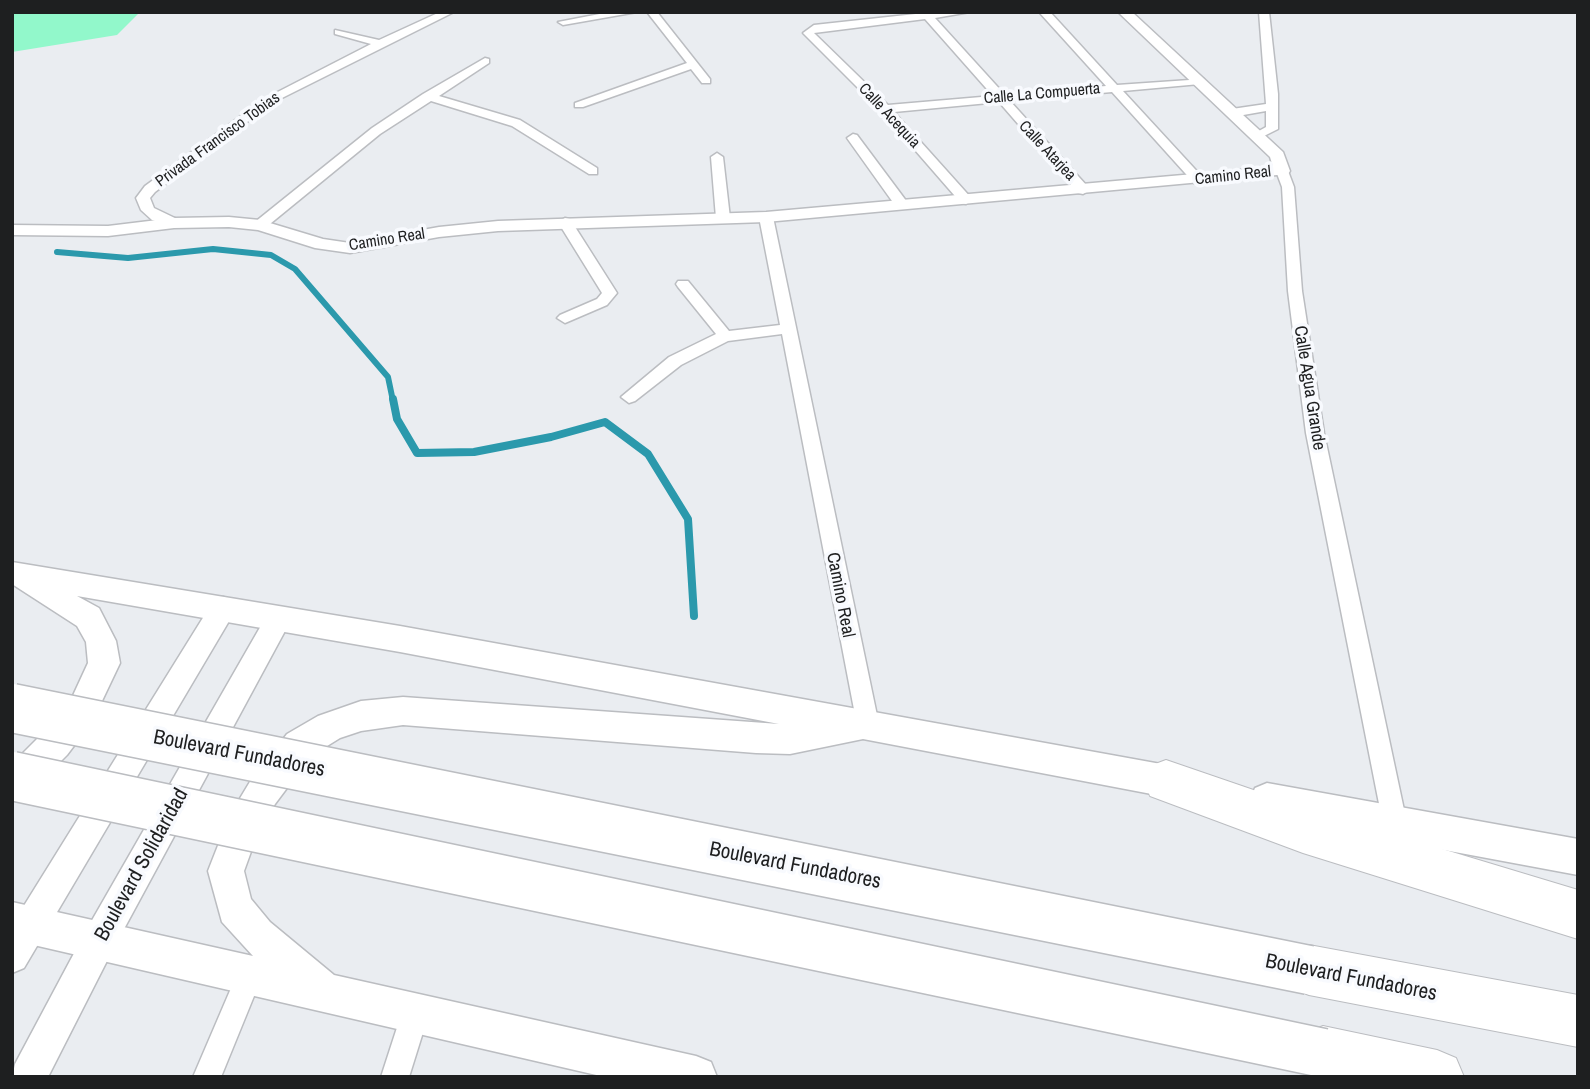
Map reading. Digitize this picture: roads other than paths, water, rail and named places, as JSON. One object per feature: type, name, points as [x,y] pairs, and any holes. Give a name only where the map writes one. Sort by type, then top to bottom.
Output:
[{"type":"highway","name":"Boulevard Fundadores","points":[[12,708],[1309,970],[1578,1021]]},
{"type":"highway","points":[[12,776],[1437,1077]]},
{"type":"highway","points":[[1166,781],[1303,830],[1578,915]]},
{"type":"main road","points":[[12,573],[279,618],[1578,857]]},
{"type":"main road","points":[[12,573],[88,617],[101,641],[104,663],[81,712],[46,754],[12,786]]},
{"type":"main road","points":[[323,991],[257,935],[235,909],[226,871],[242,827],[263,792],[299,745],[330,726],[361,716],[403,711],[767,738],[821,735],[867,725]]},
{"type":"main road","points":[[18,934],[99,941],[696,1077]]},
{"type":"street","name":"Privada Francisco Tobias","points":[[174,223],[157,217],[148,209],[144,198],[150,189],[268,101],[380,43],[449,12]]},
{"type":"street","points":[[563,22],[632,12]]},
{"type":"street","points":[[652,12],[706,81]]},
{"type":"street","points":[[928,16],[965,12]]},
{"type":"street","points":[[1044,12],[1199,180]]},
{"type":"street","name":"Calle Agua Grande","points":[[1124,12],[1277,155],[1288,187],[1295,291],[1315,433],[1395,824]]},
{"type":"street","points":[[1256,136],[1272,129],[1264,12]]},
{"type":"street","name":"Calle Acequia","points":[[928,16],[814,28],[809,31],[885,109],[965,200]]},
{"type":"street","name":"Calle Atarjea","points":[[928,16],[1083,190]]},
{"type":"street","points":[[339,32],[380,43]]},
{"type":"street","points":[[260,225],[376,131],[485,61]]},
{"type":"street","points":[[579,105],[692,65]]},
{"type":"street","name":"Calle La Compuerta","points":[[885,109],[1200,81]]},
{"type":"street","points":[[427,96],[516,123],[593,171]]},
{"type":"street","points":[[1233,113],[1272,107]]},
{"type":"street","points":[[853,138],[902,205]]},
{"type":"street","points":[[717,157],[723,218]]},
{"type":"street","name":"Camino Real","points":[[12,230],[108,231],[174,223],[219,222],[260,225],[321,244],[350,248],[439,232],[565,222],[766,217],[1282,171]]},
{"type":"street","name":"Camino Real","points":[[766,217],[867,725]]},
{"type":"street","points":[[565,222],[610,293],[602,302],[565,318]]},
{"type":"street","points":[[683,284],[724,336]]},
{"type":"street","points":[[629,397],[675,361],[724,336],[787,329]]},
{"type":"street","points":[[18,934],[223,608]]},
{"type":"street","name":"Boulevard Solidaridad","points":[[27,1077],[99,941],[279,618]]},
{"type":"street","points":[[207,1077],[250,974]]},
{"type":"street","points":[[395,1077],[415,1013]]},
{"type":"waterway","points":[[57,252],[128,258],[213,249],[271,255],[295,269],[388,377],[393,401]]},
{"type":"waterway","points":[[393,399],[397,419],[417,453],[474,452],[551,437],[605,422],[648,454],[688,519],[694,616]]}]
